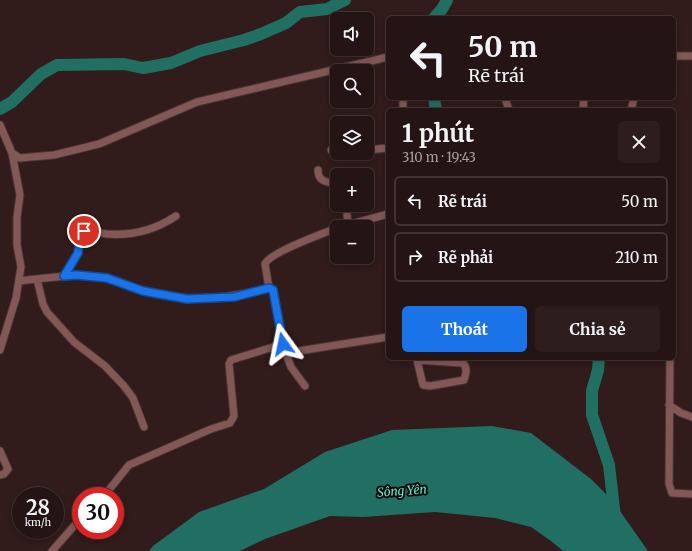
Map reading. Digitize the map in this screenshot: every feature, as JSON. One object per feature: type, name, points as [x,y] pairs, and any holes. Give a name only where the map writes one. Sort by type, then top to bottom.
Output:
[{"type":"street","points":[[676,56],[692,56]]},
{"type":"street","points":[[12,153],[20,158],[54,155],[99,144],[197,102],[386,57]]},
{"type":"street","points":[[0,125],[12,153],[20,195],[17,217],[17,245],[21,267],[16,298],[0,350]]},
{"type":"street","points":[[374,149],[386,148]]},
{"type":"street","points":[[318,170],[319,177],[322,181],[330,183]]},
{"type":"street","points":[[364,220],[386,214]]},
{"type":"street","points":[[64,276],[78,253],[80,236],[82,232],[117,234],[134,233],[155,228],[176,216]]},
{"type":"street","points":[[305,386],[291,367],[284,346],[273,290],[269,288],[265,263],[268,259],[290,248],[330,230]]},
{"type":"street","points":[[18,281],[76,275],[107,278],[143,291],[187,299],[234,297],[269,288]]},
{"type":"street","points":[[37,279],[43,304],[47,312],[74,342],[105,366],[129,392],[139,411],[144,427]]},
{"type":"street","points":[[284,346],[292,352],[386,337]]},
{"type":"street","points":[[111,487],[129,465],[211,429],[230,423],[234,416],[229,364],[231,360],[284,346]]},
{"type":"street","points":[[417,360],[423,385],[430,386],[464,380],[466,367],[463,363],[428,360]]},
{"type":"street","points":[[670,360],[669,484],[672,493],[692,494]]},
{"type":"street","points":[[669,405],[692,417]]},
{"type":"street","points":[[0,452],[8,469],[4,474],[0,475]]},
{"type":"street","points":[[52,551],[72,528]]},
{"type":"water","name":"Sông Yên","points":[[492,426],[531,433],[591,479],[613,501],[648,551],[563,551],[531,527],[495,518],[435,512],[363,517],[330,516],[265,539],[240,551],[149,551],[153,546],[199,512],[264,489],[325,452],[392,430]]},
{"type":"waterway","points":[[0,109],[12,102],[41,74],[57,65],[124,64],[143,68],[171,63],[200,51],[244,40],[261,34],[286,23],[300,12],[327,9],[345,0]]},
{"type":"waterway","points":[[436,16],[447,0]]},
{"type":"waterway","points":[[434,100],[436,108]]},
{"type":"waterway","points":[[599,360],[598,370],[592,391],[592,415],[609,465],[615,517]]},
{"type":"route","points":[[84,231],[80,234],[78,253],[64,276],[76,275],[107,278],[143,291],[187,299],[234,297],[269,288],[273,290],[283,344]]}]
